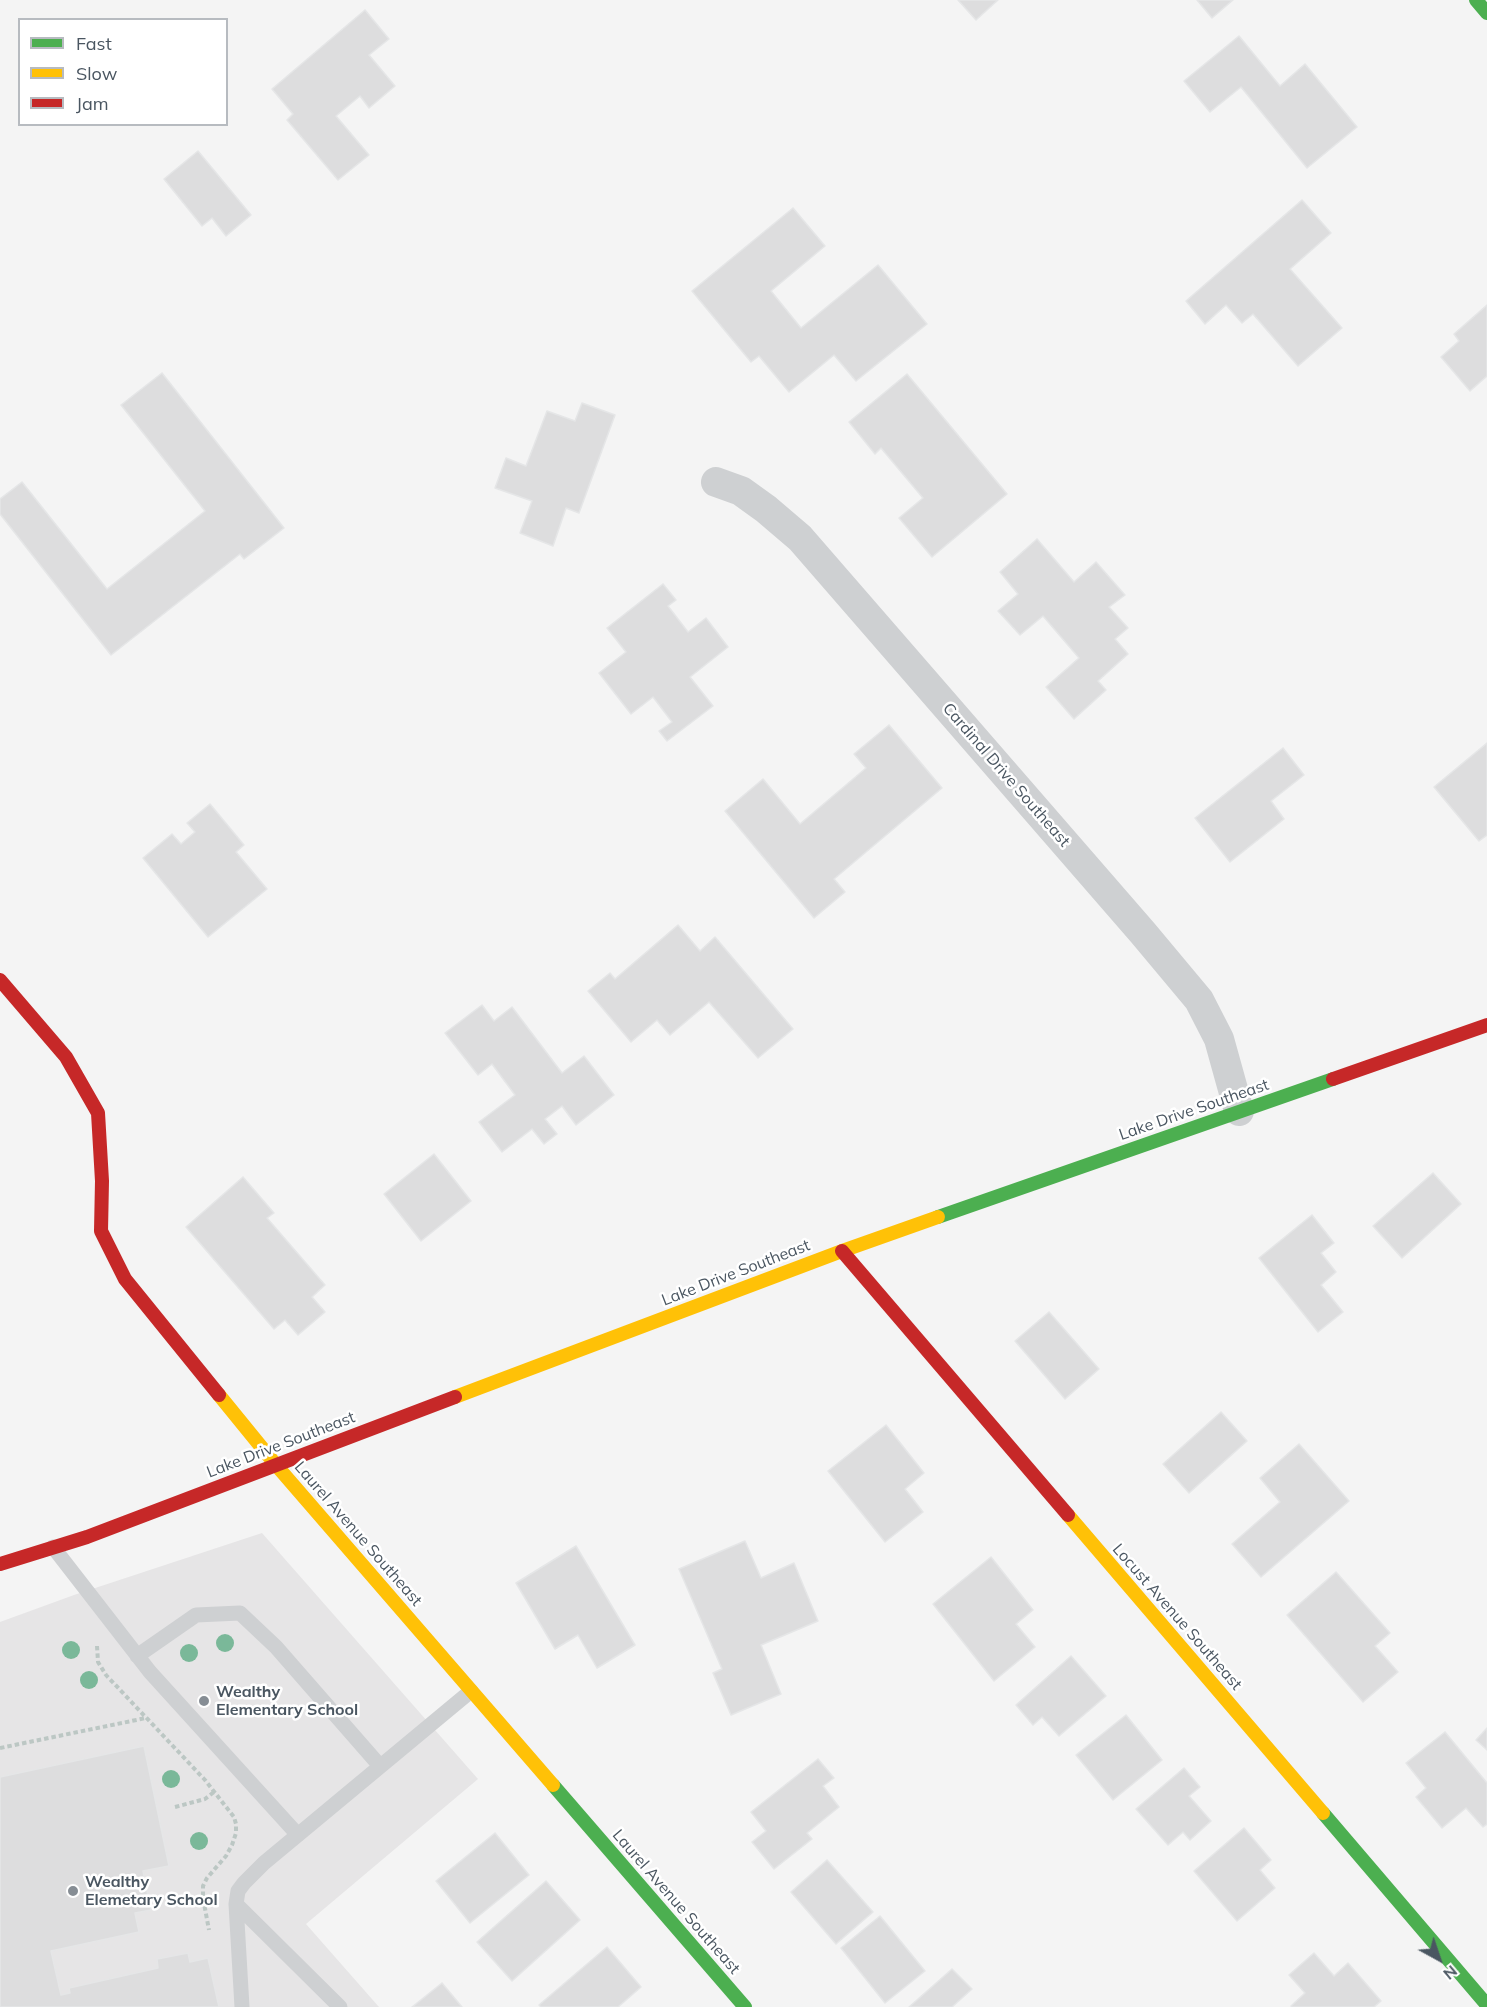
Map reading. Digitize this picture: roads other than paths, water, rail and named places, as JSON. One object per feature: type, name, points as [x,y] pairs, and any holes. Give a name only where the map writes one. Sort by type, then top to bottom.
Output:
[{"type":"street","points":[[1476,0],[1487,13]]},
{"type":"street","name":"Cardinal Drive Southeast","points":[[716,482],[741,491],[800,538],[1199,1000],[1219,1039],[1239,1111]]},
{"type":"street","name":"Laurel Avenue Southeast","points":[[0,980],[66,1057],[98,1113],[102,1181],[101,1231],[125,1279],[276,1465],[745,2007]]},
{"type":"street","name":"Lake Drive Southeast","points":[[0,1563],[87,1537],[842,1251],[1487,1025]]},
{"type":"street","name":"Locust Avenue Southeast","points":[[842,1251],[1487,2005]]},
{"type":"lane","points":[[53,1547],[137,1656],[298,1835]]},
{"type":"lane","points":[[137,1656],[196,1615],[240,1613],[276,1647],[380,1766]]},
{"type":"lane","points":[[242,2007],[236,1904],[238,1891],[251,1875],[471,1691]]},
{"type":"lane","points":[[236,1904],[340,2007]]},
{"type":"place","name":"Wealthy Elementary School","points":[[204,1701]]},
{"type":"place","name":"Wealthy Elemetary School","points":[[73,1891]]}]
